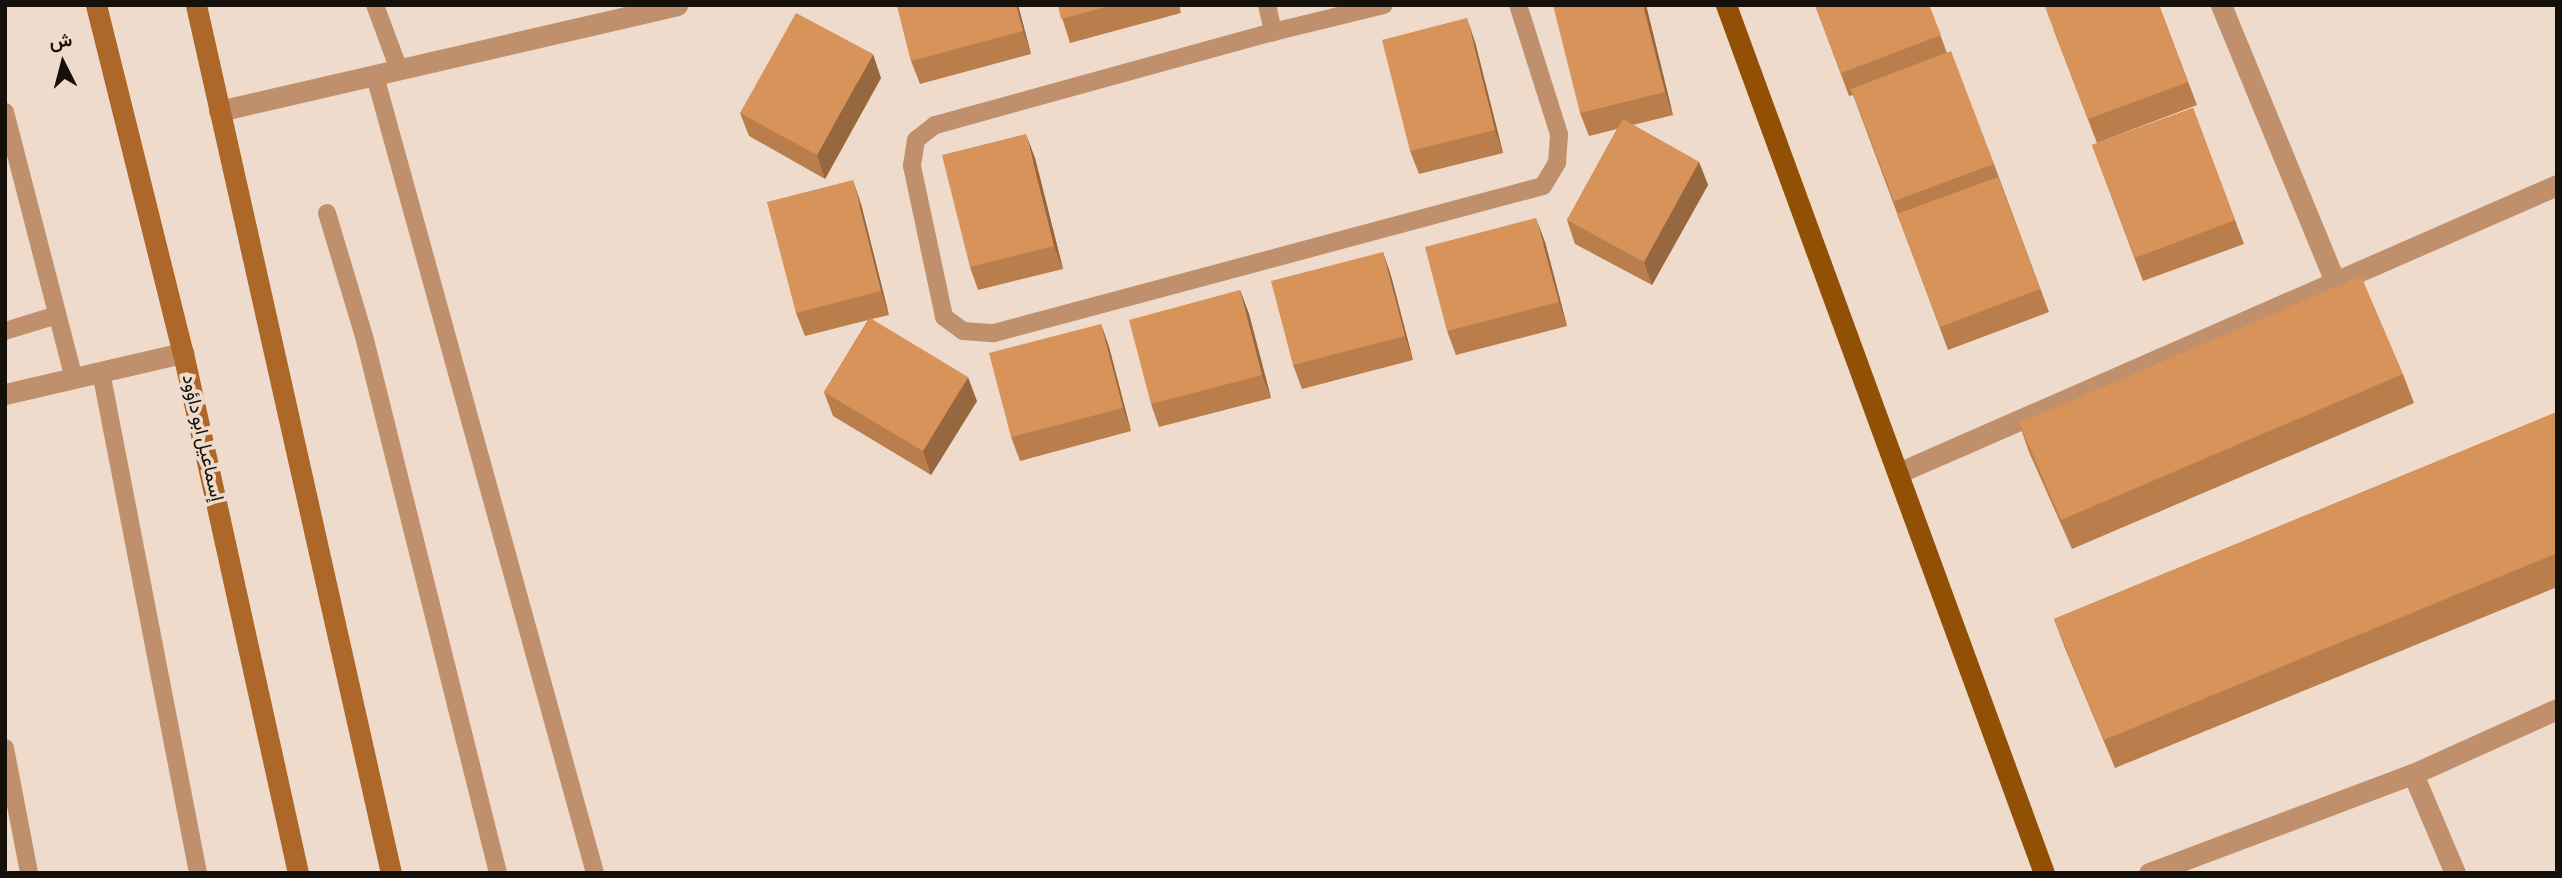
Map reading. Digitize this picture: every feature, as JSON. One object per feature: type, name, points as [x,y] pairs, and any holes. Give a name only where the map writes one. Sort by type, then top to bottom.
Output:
[{"type":"main road","name":"إسماعيل ابو داؤود","points":[[96,5],[183,353],[298,873]]},
{"type":"main road","points":[[195,5],[391,873]]},
{"type":"main road","points":[[1726,5],[2045,873]]},
{"type":"street","points":[[219,111],[677,5]]},
{"type":"street","points":[[2221,5],[2335,281]]},
{"type":"street","points":[[1898,473],[2557,185]]},
{"type":"street","points":[[5,394],[183,353]]},
{"type":"street","points":[[2149,873],[2413,774],[2557,709]]},
{"type":"street","points":[[2413,774],[2455,873]]},
{"type":"lane","points":[[375,5],[399,70]]},
{"type":"lane","points":[[1267,5],[1273,32]]},
{"type":"lane","points":[[1384,5],[1273,32],[935,125],[916,140],[912,166],[944,317],[963,331],[994,333],[1544,186],[1557,163],[1559,134],[1518,5]]},
{"type":"lane","points":[[376,76],[595,873]]},
{"type":"lane","points":[[5,112],[74,378]]},
{"type":"lane","points":[[327,213],[364,336],[498,873]]},
{"type":"lane","points":[[5,331],[57,315]]},
{"type":"lane","points":[[101,372],[198,873]]},
{"type":"lane","points":[[5,748],[29,873]]},
{"type":"building","points":[[897,5],[1016,5],[1023,31],[911,61]]},
{"type":"building","points":[[1058,5],[1114,5],[1061,19]]},
{"type":"building","points":[[1553,5],[1643,5],[1665,92],[1580,113]]},
{"type":"building","points":[[1815,5],[1929,5],[1941,35],[1841,73]]},
{"type":"building","points":[[2159,5],[2188,82],[2088,119],[2045,7]]},
{"type":"building","points":[[796,13],[873,54],[817,155],[740,113]]},
{"type":"building","points":[[1467,18],[1495,130],[1410,151],[1382,40]]},
{"type":"building","points":[[1951,51],[1994,164],[1894,201],[1851,89]]},
{"type":"building","points":[[2193,108],[2235,220],[2135,258],[2092,145]]},
{"type":"building","points":[[1623,119],[1699,162],[1644,262],[1567,220]]},
{"type":"building","points":[[1026,134],[1054,246],[970,267],[942,155]]},
{"type":"building","points":[[1998,177],[2040,289],[1940,327],[1897,214]]},
{"type":"building","points":[[853,180],[881,291],[796,313],[767,202]]},
{"type":"building","points":[[1536,218],[1559,302],[1447,331],[1425,247]]},
{"type":"building","points":[[1383,252],[1405,336],[1293,365],[1271,281]]},
{"type":"building","points":[[2361,276],[2403,374],[2061,520],[2019,423]]},
{"type":"building","points":[[1240,290],[1262,375],[1151,404],[1129,320]]},
{"type":"building","points":[[870,318],[968,377],[923,451],[824,392]]},
{"type":"building","points":[[1101,324],[1123,408],[1011,437],[989,353]]},
{"type":"building","points":[[2557,412],[2557,553],[2104,740],[2054,619]]}]
